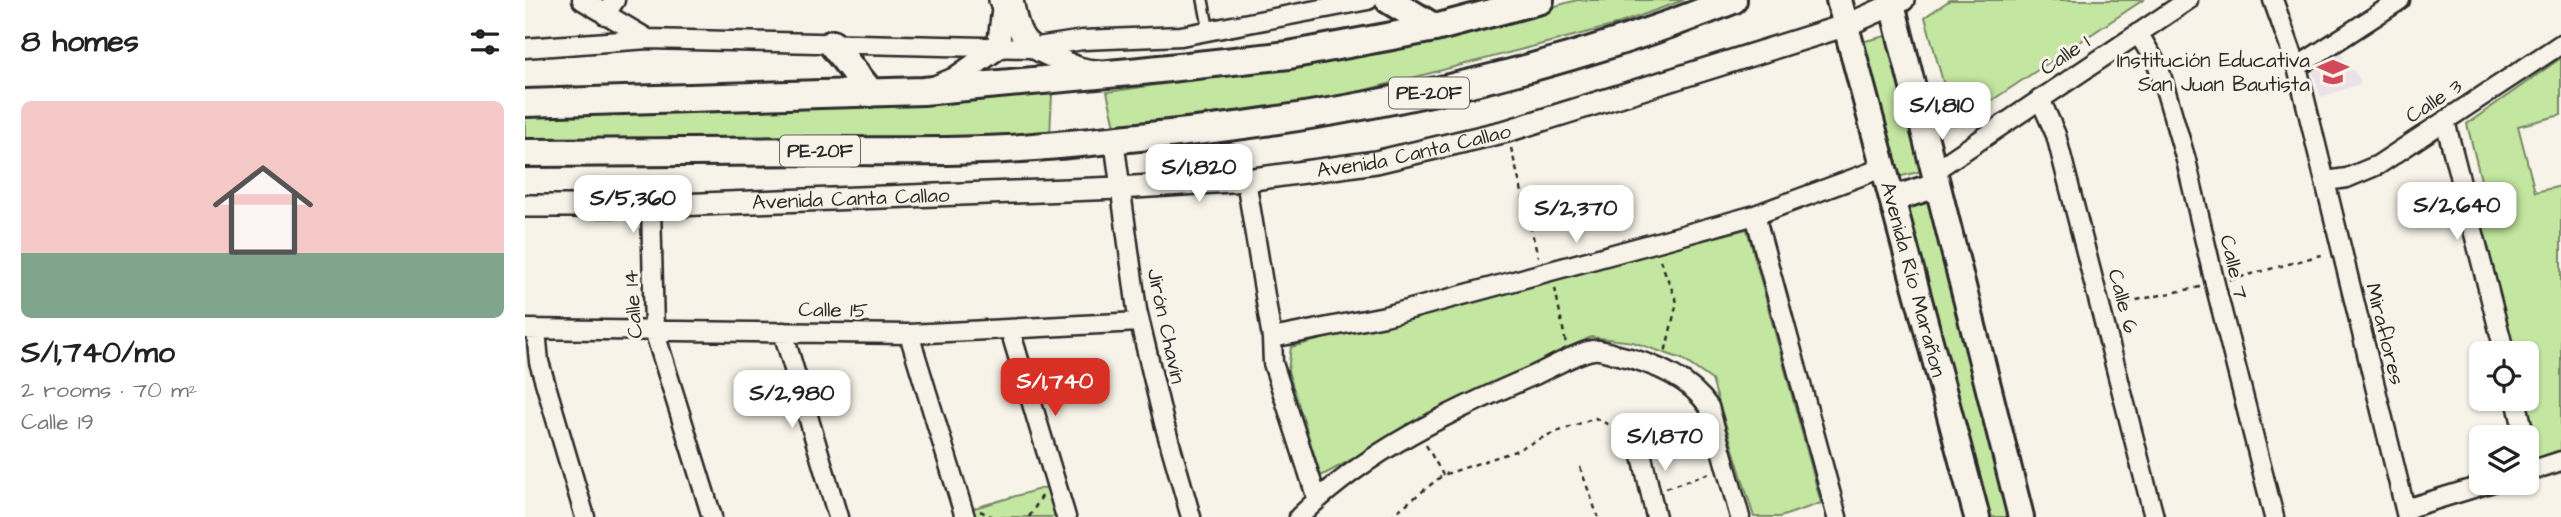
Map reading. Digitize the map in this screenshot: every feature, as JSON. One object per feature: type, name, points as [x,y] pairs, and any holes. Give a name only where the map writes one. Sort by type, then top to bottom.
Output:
[{"type":"main road","points":[[1389,0],[1435,28]]},
{"type":"main road","points":[[525,103],[923,91],[1141,71],[1289,55],[1435,28],[1540,0]]},
{"type":"main road","name":"PE-20F","points":[[525,153],[981,150],[1216,130],[1291,120],[1416,97],[1613,43],[1733,0]]},
{"type":"main road","name":"Avenida Río Marañon","points":[[1839,0],[1977,517]]},
{"type":"main road","name":"Avenida Río Marañon","points":[[1895,2],[2021,517]]},
{"type":"main road","points":[[832,44],[871,93]]},
{"type":"main road","points":[[1893,199],[1936,178]]},
{"type":"street","points":[[582,0],[610,8],[648,39]]},
{"type":"street","points":[[923,91],[954,79],[998,48],[1002,20],[1000,0]]},
{"type":"street","points":[[1012,0],[1018,30],[1031,48],[1086,71],[1141,71]]},
{"type":"street","points":[[525,48],[648,39],[1031,48],[1083,40],[1181,36],[1368,0]]},
{"type":"street","name":"Calle 1","points":[[1936,178],[2040,99],[2188,0]]},
{"type":"street","name":"Miraflores","points":[[2273,0],[2297,67],[2406,513]]},
{"type":"street","points":[[2297,67],[2400,0]]},
{"type":"street","name":"Avenida Canta Callao","points":[[525,206],[651,206],[1119,188],[1246,180],[1375,162],[1507,131],[1847,25],[1895,2]]},
{"type":"street","name":"Calle 7","points":[[2138,33],[2159,68],[2186,160],[2274,517]]},
{"type":"street","name":"Calle 3","points":[[2326,181],[2347,178],[2378,165],[2561,44]]},
{"type":"street","name":"Calle 6","points":[[2040,99],[2056,135],[2154,517]]},
{"type":"street","points":[[2445,121],[2502,341]]},
{"type":"street","name":"Jirón Chavín","points":[[1114,140],[1139,322],[1191,517]]},
{"type":"street","points":[[1272,338],[1385,316],[1755,215],[1885,167]]},
{"type":"street","points":[[1246,180],[1272,338],[1273,363],[1317,499]]},
{"type":"street","name":"Calle 14","points":[[651,206],[655,330],[712,517]]},
{"type":"street","points":[[1755,215],[1837,517]]},
{"type":"street","name":"Calle 15","points":[[531,330],[909,334],[1139,322]]},
{"type":"street","points":[[531,330],[585,517]]},
{"type":"street","points":[[1010,330],[1066,517]]},
{"type":"street","points":[[783,332],[838,517]]},
{"type":"street","points":[[909,334],[965,517]]},
{"type":"street","points":[[1299,517],[1317,499],[1358,468],[1417,429],[1594,349],[1629,357],[1661,369],[1685,381],[1700,393],[1709,407],[1740,517]]},
{"type":"street","points":[[1638,439],[1656,517]]},
{"type":"street","points":[[2539,468],[2561,461]]},
{"type":"street","points":[[2406,513],[2469,490]]},
{"type":"lane","points":[[1203,0],[1209,31]]},
{"type":"path","points":[[1507,131],[1569,360]]},
{"type":"path","points":[[1654,243],[1677,302],[1661,369]]},
{"type":"path","points":[[1391,517],[1443,475],[1515,451],[1548,435],[1595,418],[1638,439]]},
{"type":"path","points":[[1417,429],[1443,475]]},
{"type":"path","points":[[1580,467],[1598,517]]},
{"type":"path","points":[[1649,493],[1727,468]]},
{"type":"path","points":[[1029,517],[1054,478]]},
{"type":"shaded area","name":"Institución Educativa San Juan Bautista","points":[[2336,48],[2360,79],[2360,84],[2321,97],[2310,65]]},
{"type":"green space","points":[[1577,0],[1684,0],[1612,26],[1346,95],[1116,130],[1107,92],[1390,52]]},
{"type":"green space","points":[[1950,0],[2143,0],[1955,125],[1925,17]]},
{"type":"green space","points":[[1886,36],[1922,171],[1898,177],[1861,42]]},
{"type":"green space","points":[[2561,58],[2561,115],[2518,126],[2535,192],[2561,186],[2561,454],[2539,461],[2539,425],[2529,425],[2526,411],[2539,411],[2539,341],[2509,341],[2478,207],[2487,204],[2467,124]]},
{"type":"green space","points":[[1052,94],[1050,135],[718,142],[525,142],[525,115]]},
{"type":"green space","points":[[1930,201],[2009,517],[1986,517],[1907,208]]},
{"type":"green space","points":[[1747,229],[1821,503],[1780,517],[1754,517],[1712,380],[1682,359],[1633,342],[1591,337],[1494,383],[1321,476],[1288,371],[1291,347]]},
{"type":"green space","points":[[1050,486],[1059,517],[973,517],[971,509]]},
{"type":"place","name":"Institución Educativa San Juan Bautista","points":[[2333,72]]}]
